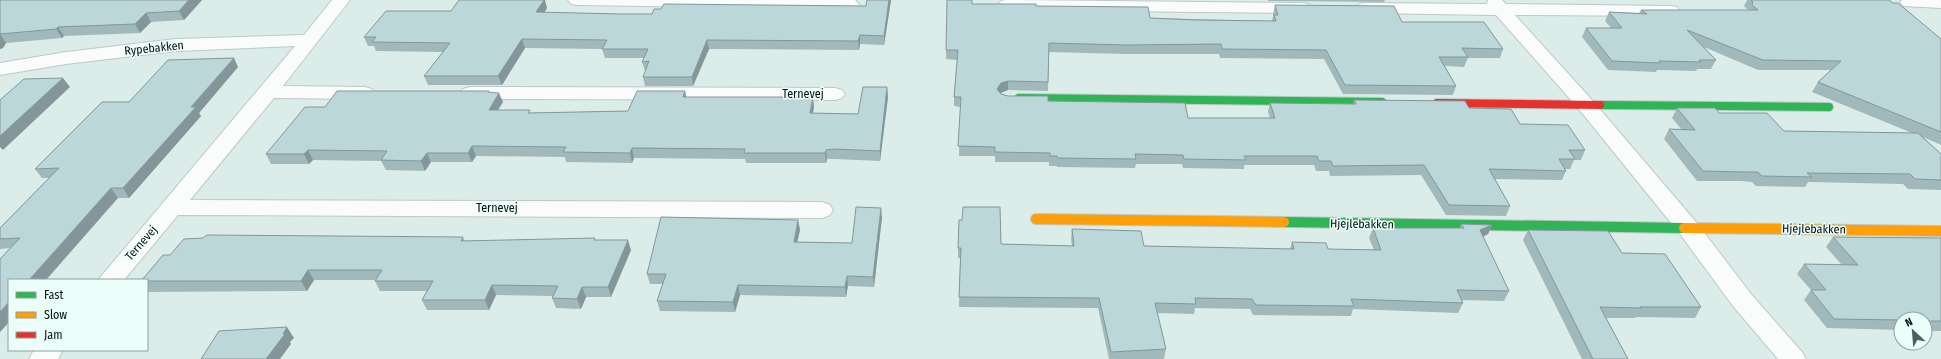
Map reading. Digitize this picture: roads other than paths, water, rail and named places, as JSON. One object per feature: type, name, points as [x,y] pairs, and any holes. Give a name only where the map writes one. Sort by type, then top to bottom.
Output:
[{"type":"street","name":"Ternevej","points":[[111,279],[268,92],[341,0]]},
{"type":"street","points":[[577,0],[850,4]]},
{"type":"street","points":[[1908,2],[1941,3]]},
{"type":"street","points":[[992,5],[1320,8]]},
{"type":"street","points":[[1497,5],[1586,104],[1688,228],[1742,300],[1793,359]]},
{"type":"street","points":[[1352,8],[1497,5],[1691,12]]},
{"type":"street","name":"Rypebakken","points":[[0,69],[66,58],[176,45],[308,40]]},
{"type":"street","points":[[268,92],[380,93]]},
{"type":"street","name":"Ternevej","points":[[452,93],[834,94]]},
{"type":"street","points":[[1008,98],[1390,102]]},
{"type":"street","points":[[1430,103],[1829,107]]},
{"type":"street","name":"Ternevej","points":[[172,207],[822,210]]},
{"type":"street","name":"Hjejlebakken","points":[[1036,219],[1941,231]]},
{"type":"street","points":[[42,359],[49,351]]}]
